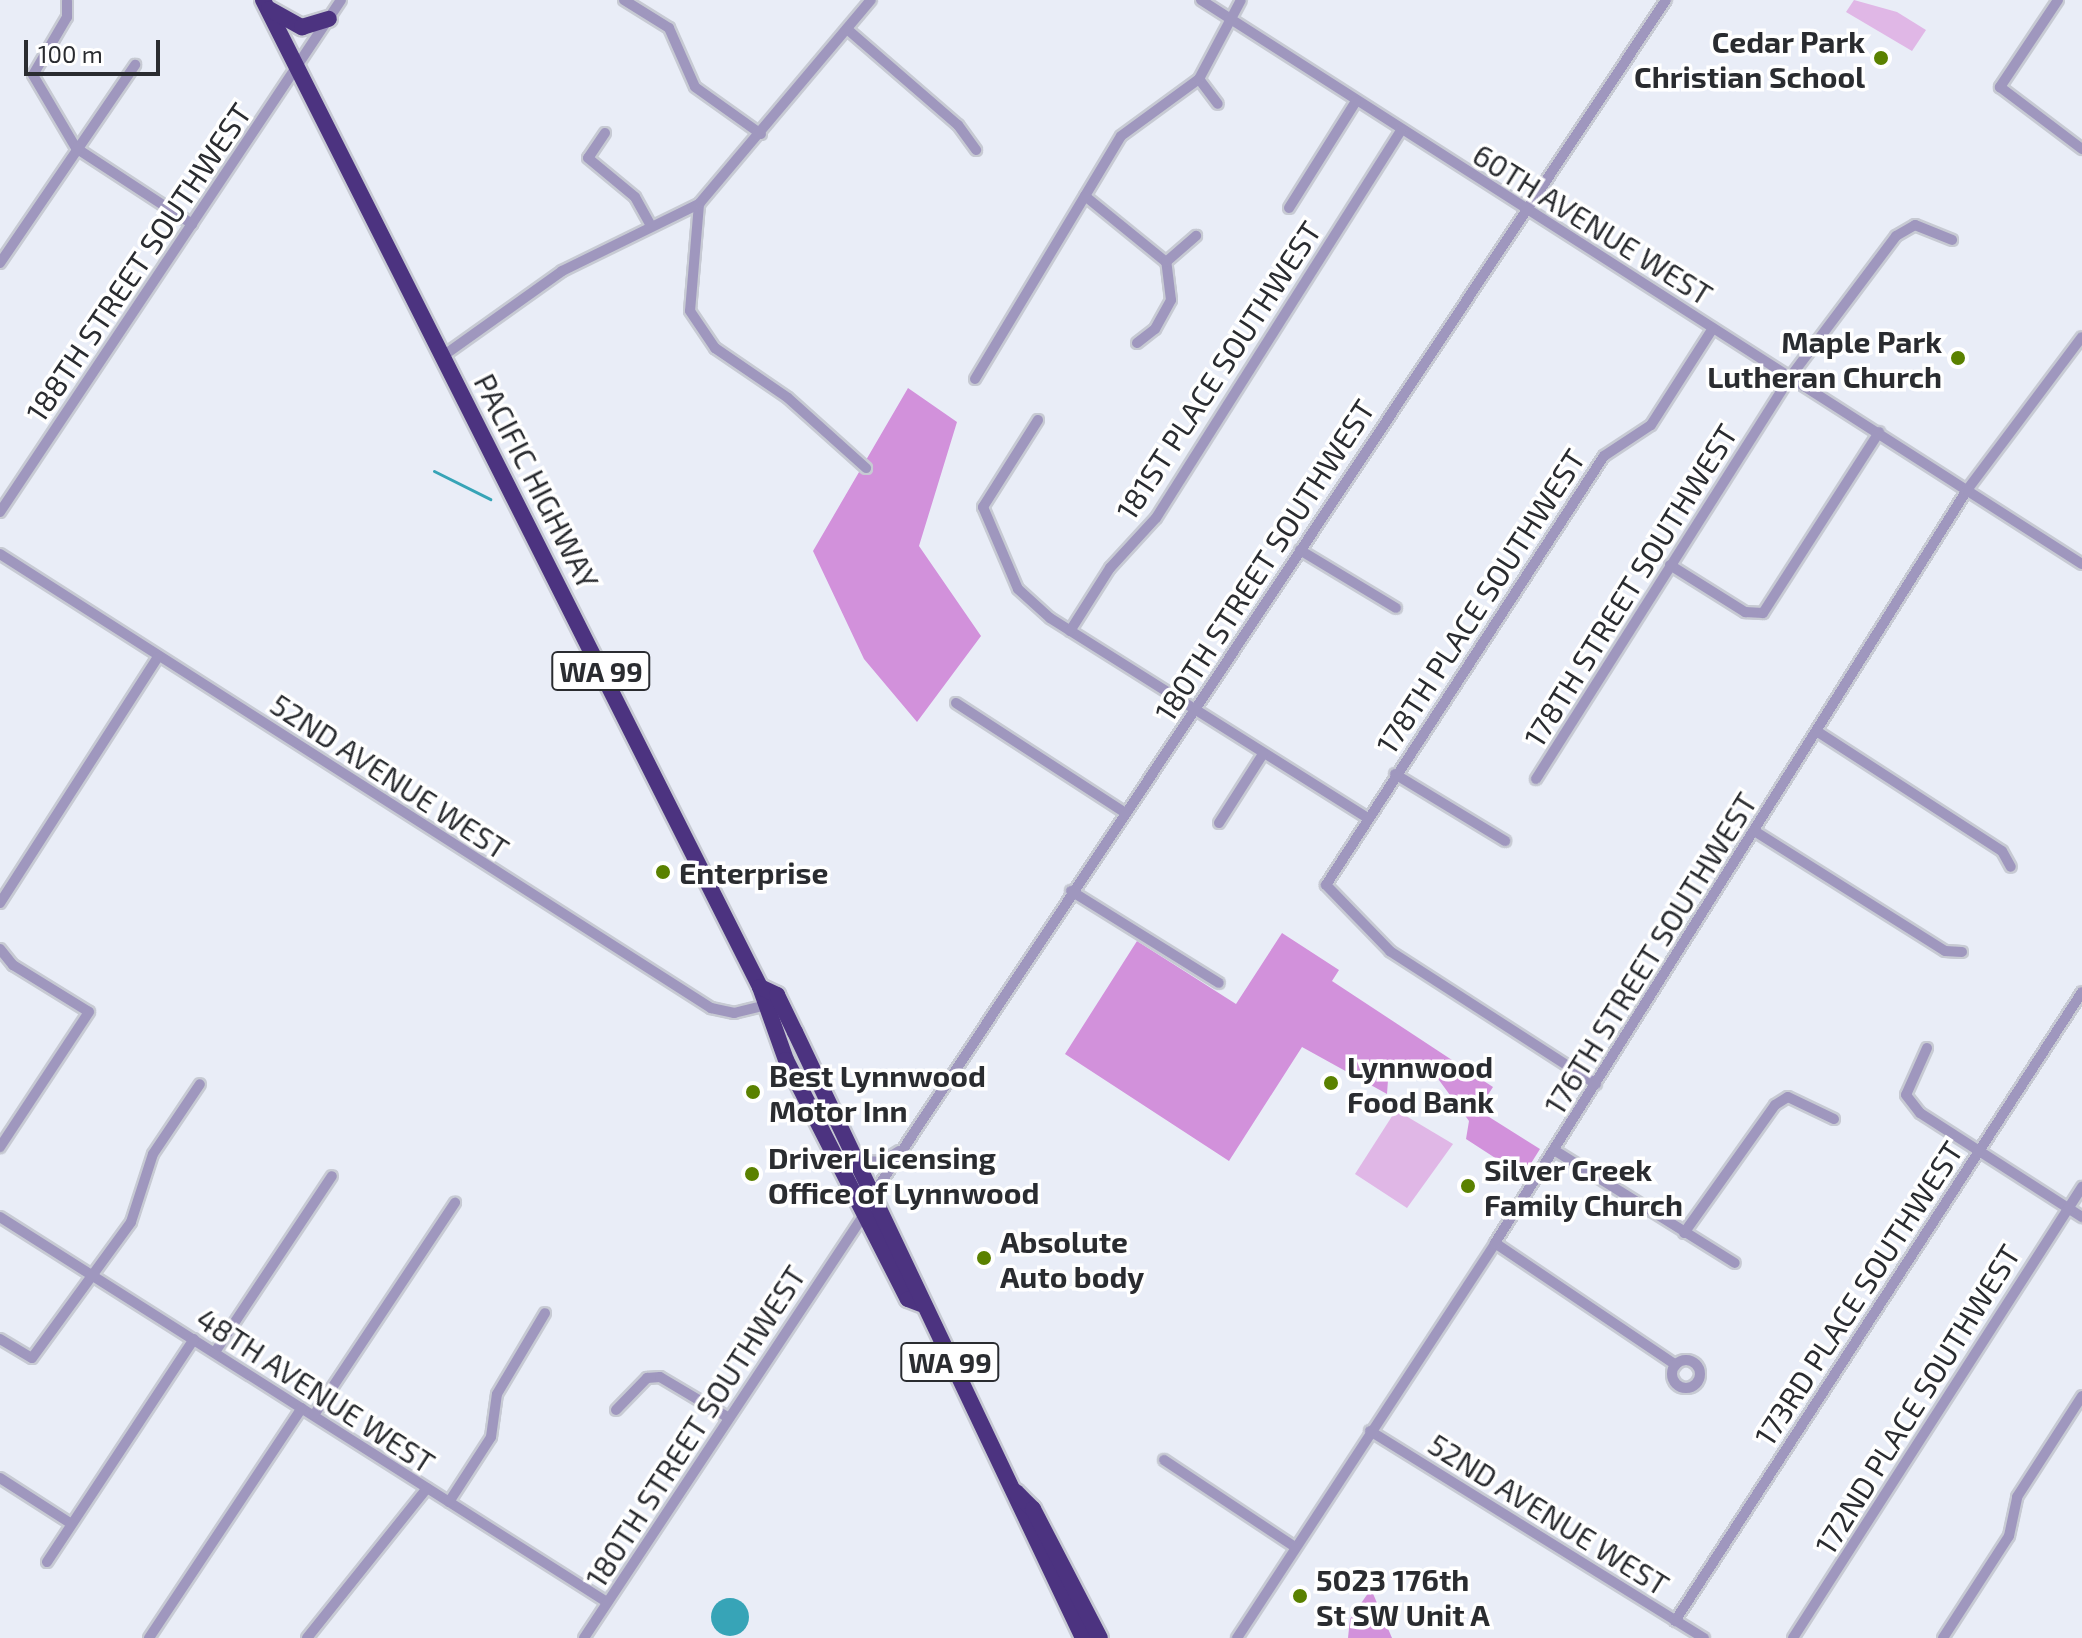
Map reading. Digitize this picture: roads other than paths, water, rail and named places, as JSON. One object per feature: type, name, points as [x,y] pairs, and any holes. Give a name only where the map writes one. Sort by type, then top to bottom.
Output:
[{"type":"highway","points":[[265,4],[302,27],[329,19]]},
{"type":"highway","name":"PACIFIC HIGHWAY","points":[[265,4],[760,987],[762,1006],[908,1299],[921,1304]]},
{"type":"highway","name":"PACIFIC HIGHWAY","points":[[760,987],[777,995],[899,1243],[921,1304],[1016,1492],[1030,1536],[1083,1638]]},
{"type":"highway","points":[[762,1006],[791,1025]]},
{"type":"highway","points":[[827,1135],[874,1193]]},
{"type":"highway","points":[[865,1213],[899,1243]]},
{"type":"highway","name":"PACIFIC HIGHWAY","points":[[1016,1492],[1033,1509],[1100,1638]]},
{"type":"highway","points":[[1030,1536],[1070,1582]]},
{"type":"street","name":"188TH STREET SOUTHWEST","points":[[0,512],[341,0]]},
{"type":"street","points":[[624,0],[669,28],[695,87],[761,134]]},
{"type":"street","points":[[443,356],[562,271],[699,204],[871,0]]},
{"type":"street","name":"60TH AVENUE WEST","points":[[1201,0],[1401,131],[1791,376],[2082,564]]},
{"type":"street","points":[[975,379],[1130,125],[1199,79],[1241,0]]},
{"type":"street","name":"180TH STREET SOUTHWEST","points":[[874,1193],[1071,891],[1666,0]]},
{"type":"street","points":[[2058,0],[2000,87],[2082,149]]},
{"type":"street","points":[[67,1],[67,17],[33,75],[76,148],[192,224]]},
{"type":"street","points":[[847,29],[958,125],[976,150]]},
{"type":"street","points":[[0,263],[135,65]]},
{"type":"street","points":[[1199,79],[1218,104]]},
{"type":"street","points":[[1289,208],[1356,101]]},
{"type":"street","name":"181ST PLACE SOUTHWEST","points":[[1070,631],[1110,568],[1156,518],[1401,131]]},
{"type":"street","points":[[605,133],[588,158],[635,197],[651,226]]},
{"type":"street","points":[[1085,196],[1166,262],[1171,300],[1155,329],[1137,343]]},
{"type":"street","points":[[699,204],[690,311],[715,348],[788,398],[866,468]]},
{"type":"street","name":"178TH STREET SOUTHWEST","points":[[1536,779],[1791,376],[1901,230],[1920,226],[1952,240]]},
{"type":"street","points":[[1166,262],[1196,236]]},
{"type":"street","name":"178TH PLACE SOUTHWEST","points":[[1596,1084],[1377,942],[1329,894],[1329,876],[1604,456],[1651,425],[1713,328]]},
{"type":"street","name":"176TH STREET SOUTHWEST","points":[[1237,1638],[1495,1243],[1756,832],[1967,490],[2082,337]]},
{"type":"street","points":[[1038,420],[987,492],[983,512],[1018,589],[1070,631],[1366,817]]},
{"type":"street","points":[[1670,565],[1758,614],[1772,604],[1879,432]]},
{"type":"street","points":[[1300,550],[1396,608]]},
{"type":"street","name":"52ND AVENUE WEST","points":[[0,554],[711,1008],[734,1013],[762,1006]]},
{"type":"street","points":[[0,903],[158,657]]},
{"type":"street","points":[[956,703],[1124,812]]},
{"type":"street","points":[[1818,732],[2002,851],[2011,867]]},
{"type":"street","points":[[1219,823],[1263,754]]},
{"type":"street","points":[[1395,774],[1505,841]]},
{"type":"street","points":[[1756,832],[1945,951],[1962,952]]},
{"type":"street","points":[[1071,891],[1219,983]]},
{"type":"street","points":[[0,949],[13,965],[89,1012],[0,1147]]},
{"type":"street","name":"173RD PLACE SOUTHWEST","points":[[1675,1621],[2082,992]]},
{"type":"street","points":[[1927,1048],[1906,1095],[1920,1113],[2082,1217]]},
{"type":"street","points":[[0,1339],[32,1358],[131,1222],[153,1154],[200,1084]]},
{"type":"street","points":[[1684,1233],[1788,1097],[1834,1119]]},
{"type":"street","points":[[858,1161],[882,1162],[904,1148]]},
{"type":"street","points":[[1554,1150],[1735,1263]]},
{"type":"street","points":[[215,1352],[332,1176]]},
{"type":"street","name":"172ND PLACE SOUTHWEST","points":[[1793,1638],[2082,1187]]},
{"type":"street","points":[[314,1415],[455,1203]]},
{"type":"street","name":"180TH STREET SOUTHWEST","points":[[584,1638],[844,1239],[865,1213]]},
{"type":"street","name":"48TH AVENUE WEST","points":[[0,1217],[607,1602]]},
{"type":"street","points":[[844,1239],[876,1235]]},
{"type":"street","points":[[1495,1243],[1676,1365]]},
{"type":"street","points":[[449,1502],[491,1437],[497,1394],[545,1313]]},
{"type":"street","points":[[47,1562],[194,1339]]},
{"type":"street","points":[[616,1410],[647,1378],[660,1377],[729,1418]]},
{"type":"street","points":[[1943,1638],[2009,1536],[2017,1497],[2082,1396]]},
{"type":"street","points":[[149,1638],[302,1408]]},
{"type":"street","name":"52ND AVENUE WEST","points":[[1370,1431],[1704,1638]]},
{"type":"street","points":[[1164,1460],[1295,1547]]},
{"type":"street","points":[[0,1478],[70,1523]]},
{"type":"street","points":[[307,1638],[427,1488]]},
{"type":"water","points":[[730,1598],[743,1604],[749,1617],[743,1630],[730,1636],[717,1630],[711,1617],[717,1604]]},
{"type":"waterway","points":[[434,471],[490,499]]},
{"type":"place","name":"Cedar Park Christian School","points":[[1881,58]]},
{"type":"place","name":"Maple Park Lutheran Church","points":[[1958,358]]},
{"type":"place","name":"Enterprise","points":[[663,872]]},
{"type":"place","name":"Lynnwood Food Bank","points":[[1331,1083]]},
{"type":"place","name":"Best Lynnwood Motor Inn","points":[[753,1092]]},
{"type":"place","name":"Driver Licensing Office of Lynnwood","points":[[752,1174]]},
{"type":"place","name":"Silver Creek Family Church","points":[[1468,1186]]},
{"type":"place","name":"Absolute Auto body","points":[[984,1258]]},
{"type":"place","name":"5023 176th St SW Unit A","points":[[1300,1596]]}]
